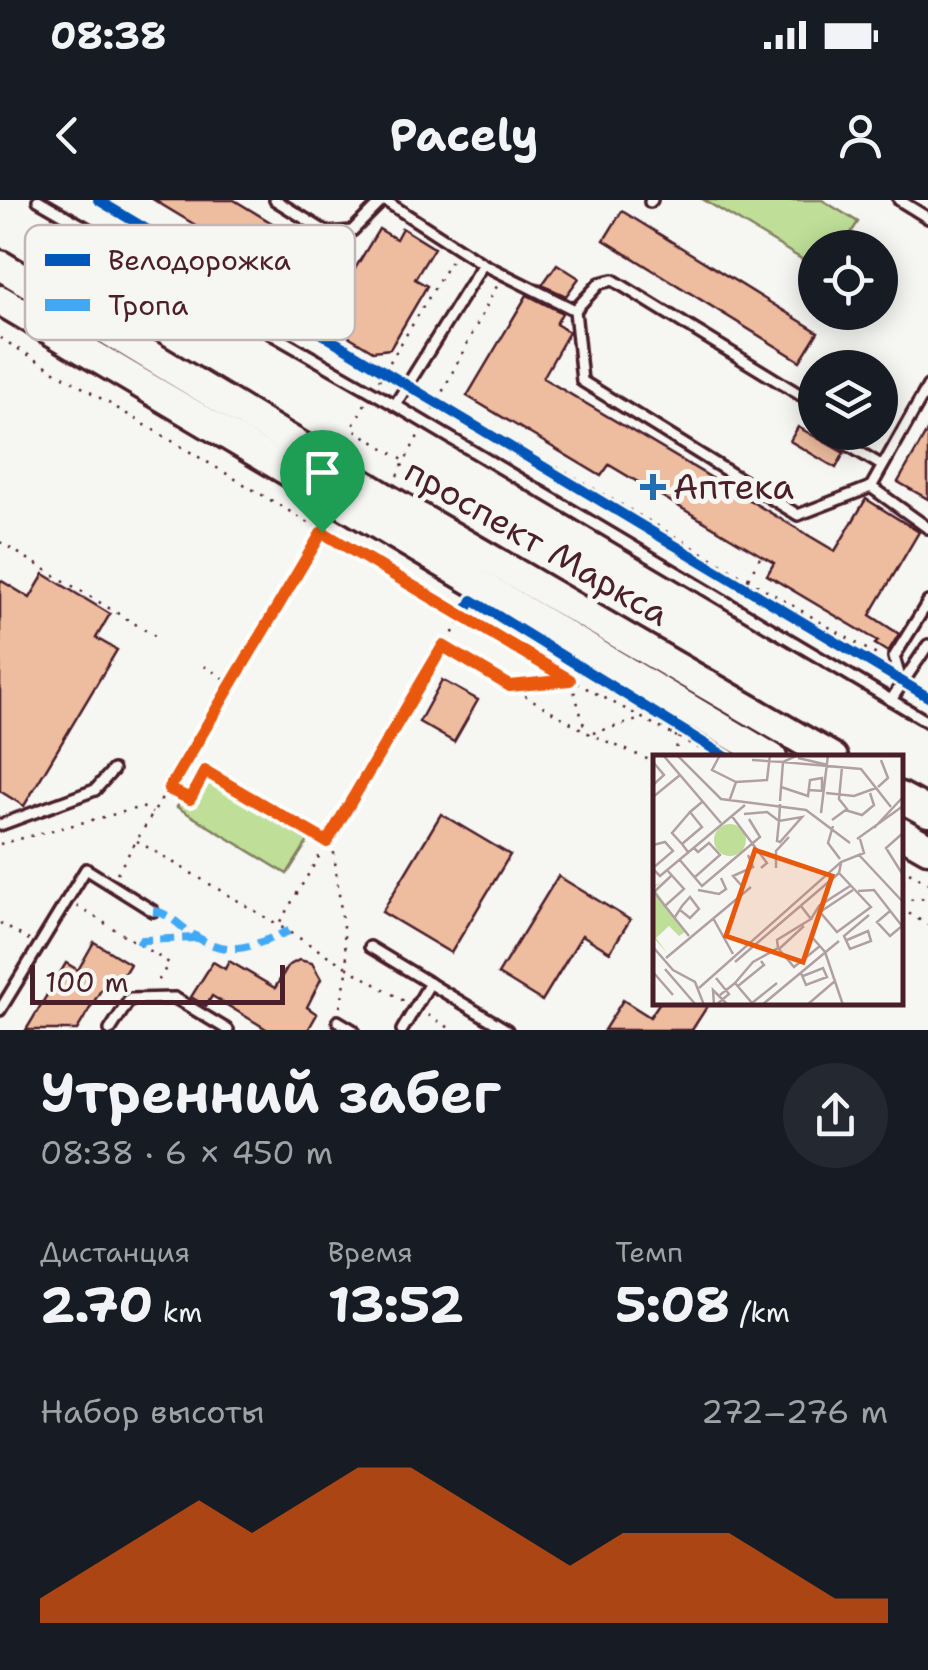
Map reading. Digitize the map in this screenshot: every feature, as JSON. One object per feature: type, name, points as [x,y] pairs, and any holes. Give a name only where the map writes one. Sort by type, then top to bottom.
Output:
[{"type":"main road","name":"проспект Маркса","points":[[0,265],[25,280]]},
{"type":"main road","name":"проспект Маркса","points":[[0,300],[25,315]]},
{"type":"main road","name":"проспект Маркса","points":[[67,340],[767,755]]},
{"type":"main road","name":"проспект Маркса","points":[[125,340],[828,755]]},
{"type":"main road","points":[[903,798],[928,812]]},
{"type":"main road","points":[[903,834],[928,848]]},
{"type":"lane","points":[[38,200],[81,225]]},
{"type":"lane","points":[[274,200],[315,225]]},
{"type":"lane","points":[[355,229],[383,200],[483,264],[575,310]]},
{"type":"lane","points":[[899,200],[928,218]]},
{"type":"lane","points":[[395,405],[483,264]]},
{"type":"lane","points":[[798,393],[613,280],[600,283],[575,310],[582,381],[798,515],[870,487],[928,386]]},
{"type":"lane","points":[[280,340],[928,722]]},
{"type":"lane","points":[[857,450],[882,465]]},
{"type":"lane","points":[[870,487],[928,528]]},
{"type":"lane","points":[[899,675],[894,657],[928,602]]},
{"type":"lane","points":[[891,700],[899,675],[928,645]]},
{"type":"lane","points":[[0,825],[94,790],[113,770]]},
{"type":"lane","points":[[0,1010],[86,869],[153,910]]},
{"type":"lane","points":[[370,947],[507,1030]]},
{"type":"lane","points":[[402,1030],[430,983]]},
{"type":"lane","points":[[110,1030],[130,999],[176,998],[228,1030]]},
{"type":"lane","points":[[338,1021],[353,1030]]},
{"type":"path","points":[[98,200],[141,225]]},
{"type":"path","points":[[110,200],[150,225]]},
{"type":"path","points":[[404,461],[352,428],[458,248]]},
{"type":"path","points":[[0,338],[570,680],[712,755]]},
{"type":"path","points":[[336,340],[899,675]]},
{"type":"path","points":[[408,383],[748,579],[899,675]]},
{"type":"path","points":[[110,884],[322,532]]},
{"type":"path","points":[[0,542],[160,640]]},
{"type":"path","points":[[748,579],[761,556]]},
{"type":"path","points":[[278,925],[472,600]]},
{"type":"path","points":[[443,646],[590,734],[653,762]]},
{"type":"path","points":[[204,666],[233,684]]},
{"type":"path","points":[[588,673],[723,755]]},
{"type":"path","points":[[510,686],[570,680]]},
{"type":"path","points":[[570,680],[585,730]]},
{"type":"path","points":[[590,734],[640,720]]},
{"type":"path","points":[[676,735],[677,755]]},
{"type":"path","points":[[169,789],[190,799],[205,771],[333,846],[348,968],[338,1021]]},
{"type":"path","points":[[0,844],[142,807],[154,814]]},
{"type":"path","points":[[137,841],[453,1030]]},
{"type":"path","points":[[903,856],[928,870]]},
{"type":"path","points":[[903,869],[928,883]]},
{"type":"path","points":[[903,901],[928,898]]},
{"type":"path","points":[[68,899],[169,963],[147,999]]},
{"type":"path","points":[[903,910],[928,925]]},
{"type":"path","points":[[0,924],[39,946]]},
{"type":"green space","points":[[704,200],[822,200],[858,222],[853,230],[798,230],[798,257]]},
{"type":"green space","points":[[197,774],[308,841],[287,874],[177,807]]},
{"type":"building","points":[[154,200],[234,200],[275,225],[195,225]]},
{"type":"building","points":[[622,211],[798,320],[798,330],[818,332],[807,350],[798,350],[798,360],[604,240]]},
{"type":"building","points":[[402,228],[434,248],[415,279],[427,286],[390,349],[373,351],[355,340],[355,269],[379,229],[396,239]]},
{"type":"building","points":[[557,264],[579,278],[566,296],[542,285]]},
{"type":"building","points":[[527,295],[562,313],[556,324],[569,332],[543,378],[835,551],[866,499],[919,532],[870,615],[899,634],[888,652],[875,644],[878,641],[767,575],[774,563],[609,465],[601,476],[467,396]]},
{"type":"building","points":[[798,427],[798,446],[790,441]]},
{"type":"building","points":[[928,430],[928,499],[898,482]]},
{"type":"building","points":[[805,450],[844,453],[836,468]]},
{"type":"building","points":[[44,574],[110,614],[96,638],[117,650],[24,806],[0,791],[0,580],[30,598]]},
{"type":"building","points":[[442,680],[478,700],[454,742],[419,722]]},
{"type":"building","points":[[441,814],[510,855],[451,953],[382,912]]},
{"type":"building","points":[[558,876],[630,920],[610,952],[582,935],[542,1001],[498,974]]},
{"type":"building","points":[[94,942],[130,964],[114,991],[104,985],[77,1030],[26,1030],[66,963],[78,970]]},
{"type":"building","points":[[299,960],[312,963],[321,979],[307,1007],[317,1014],[308,1030],[268,1030],[212,996],[206,1006],[191,997],[213,962],[225,969],[229,961],[275,988],[288,966]]},
{"type":"building","points":[[623,1000],[650,1017],[658,1005],[708,1005],[692,1030],[604,1030]]},
{"type":"marked path","points":[[153,911],[167,915],[201,939],[226,948],[249,946],[289,931]]},
{"type":"marked path","points":[[139,945],[142,940],[197,938]]},
{"type":"cycle path","points":[[98,200],[140,225]]},
{"type":"cycle path","points":[[332,340],[928,697]]},
{"type":"cycle path","points":[[464,615],[472,600],[723,755]]},
{"type":"place","name":"Аптека","points":[[653,487]]},
{"type":"route","points":[[322,532],[570,680],[510,686],[443,646],[327,842],[205,771],[190,799],[169,789],[322,532]]}]
